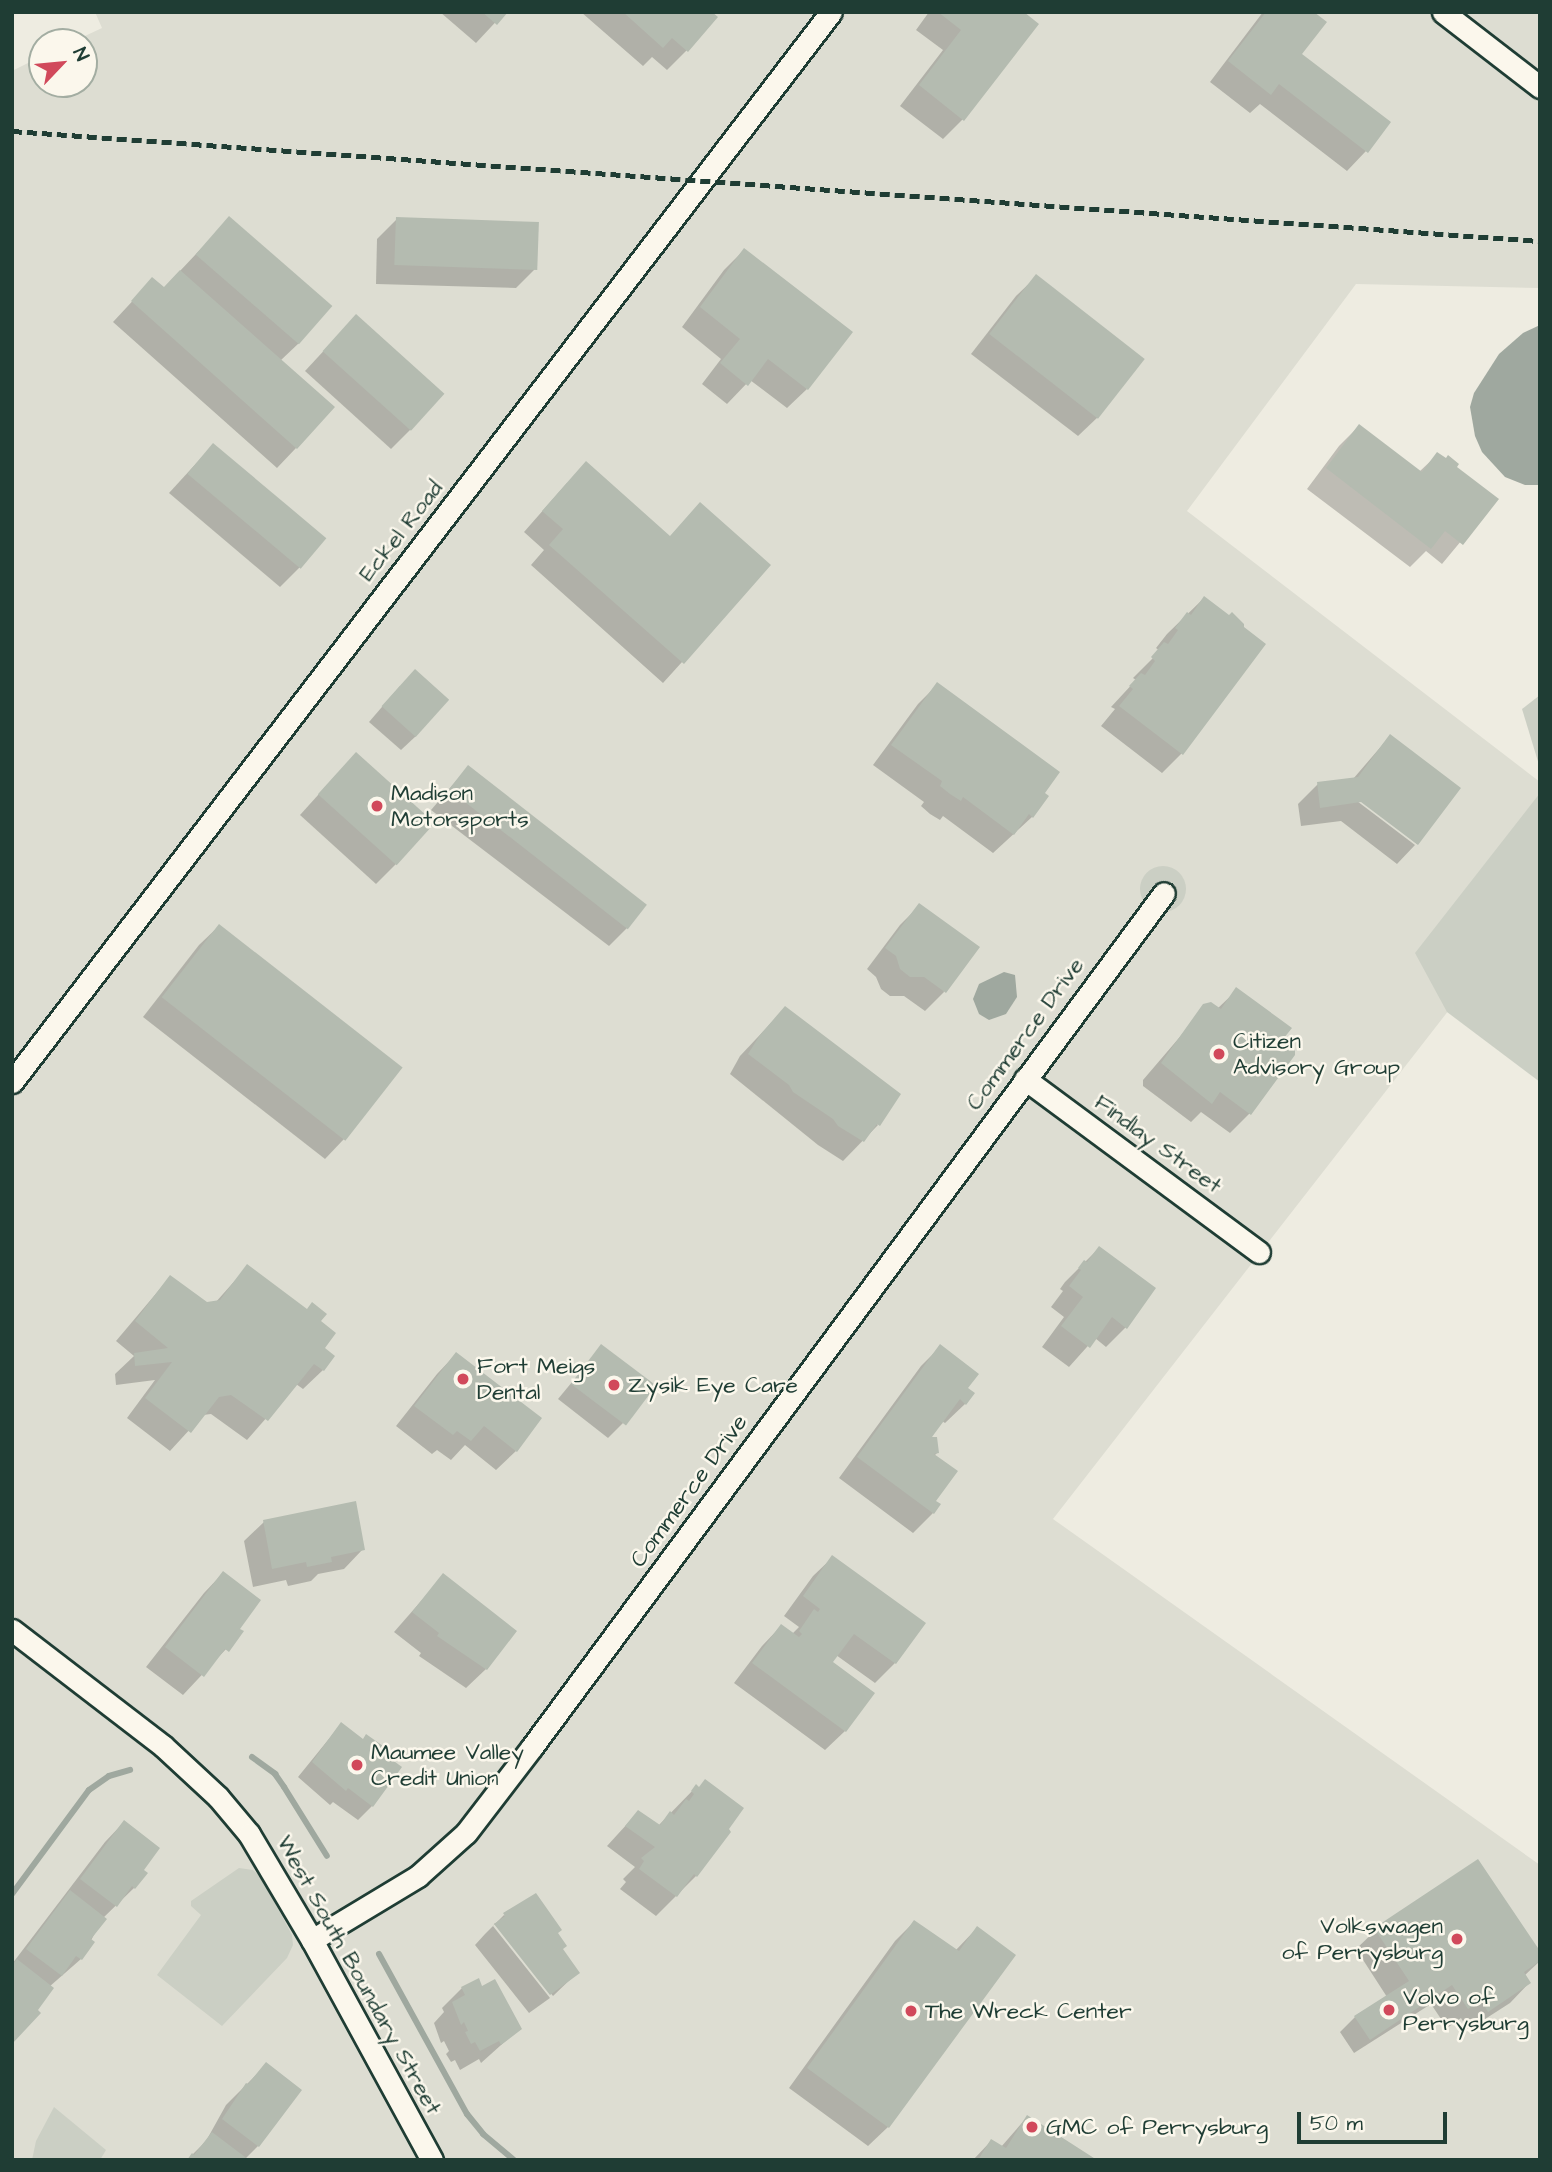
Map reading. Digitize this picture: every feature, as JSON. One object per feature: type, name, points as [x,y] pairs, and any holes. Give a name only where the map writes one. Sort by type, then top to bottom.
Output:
[{"type":"street","name":"Eckel Road","points":[[12,1083],[831,12]]},
{"type":"street","points":[[1443,12],[1540,87]]},
{"type":"street","name":"Commerce Drive","points":[[312,1940],[418,1876],[466,1833],[522,1762],[1164,892]]},
{"type":"street","name":"Findlay Street","points":[[1025,1079],[1259,1252]]},
{"type":"street","name":"West South Boundary Street","points":[[12,1630],[163,1746],[218,1797],[249,1834],[312,1940],[432,2160]]},
{"type":"shaded area","points":[[95,12],[1540,12],[1540,288],[1356,284],[1187,511],[1540,782],[1540,893],[1053,1519],[1540,1865],[1540,2160],[12,2160],[12,71],[28,63],[28,98],[98,98],[98,30],[102,28]]},
{"type":"shaded area","points":[[1540,325],[1540,485],[1525,485],[1505,477],[1482,452],[1475,436],[1470,407],[1474,393],[1499,354],[1523,333]]},
{"type":"shaded area","points":[[1540,695],[1540,768],[1522,709]]},
{"type":"shaded area","points":[[1540,793],[1540,1082],[1447,1012],[1415,953]]},
{"type":"shaded area","points":[[1163,866],[1179,873],[1186,889],[1179,905],[1163,912],[1147,905],[1140,889],[1147,873]]},
{"type":"shaded area","points":[[1004,972],[1015,975],[1017,997],[1006,1014],[989,1020],[979,1014],[973,999],[979,984]]},
{"type":"shaded area","points":[[239,1868],[253,1870],[261,1877],[292,1935],[293,1945],[287,1958],[222,2026],[157,1975],[201,1915],[191,1906],[191,1901]]},
{"type":"shaded area","points":[[54,2107],[106,2150],[100,2160],[32,2160],[36,2141]]},
{"type":"building","points":[[482,12],[508,12],[497,25]]},
{"type":"building","points":[[623,12],[712,12],[718,17],[688,52],[672,38],[663,48]]},
{"type":"building","points":[[938,12],[1024,12],[1039,24],[964,121],[919,85],[961,30]]},
{"type":"building","points":[[1266,12],[1314,12],[1327,22],[1302,54],[1391,122],[1368,153],[1279,84],[1271,95],[1228,61]]},
{"type":"building","points":[[229,216],[332,306],[299,344],[196,254]]},
{"type":"building","points":[[396,217],[539,222],[537,270],[394,265]]},
{"type":"building","points":[[744,248],[853,332],[808,390],[768,359],[748,386],[720,363],[740,339],[700,307]]},
{"type":"building","points":[[180,270],[335,407],[297,449],[131,301],[152,277],[164,287]]},
{"type":"building","points":[[1036,274],[1145,359],[1098,419],[989,334]]},
{"type":"building","points":[[356,314],[444,394],[411,431],[323,351]]},
{"type":"building","points":[[1359,424],[1422,472],[1437,452],[1446,458],[1448,455],[1459,464],[1457,467],[1499,499],[1463,545],[1445,531],[1431,549],[1326,468]]},
{"type":"building","points":[[213,443],[326,538],[301,569],[187,474]]},
{"type":"building","points":[[586,461],[670,536],[700,502],[771,565],[684,664],[549,545],[563,529],[542,511]]},
{"type":"building","points":[[1204,596],[1229,615],[1232,612],[1244,627],[1266,644],[1183,755],[1119,706],[1133,689],[1129,686],[1141,673],[1145,675],[1155,661],[1151,657],[1164,642],[1168,644],[1178,630],[1175,628],[1187,612],[1191,615]]},
{"type":"building","points":[[415,669],[449,700],[416,737],[382,706]]},
{"type":"building","points":[[937,682],[1060,772],[1045,793],[1049,796],[1033,818],[1029,814],[1014,835],[963,797],[961,801],[950,794],[940,786],[942,781],[891,745]]},
{"type":"building","points":[[1390,734],[1461,788],[1418,845],[1361,802],[1320,808],[1317,782],[1358,777]]},
{"type":"building","points":[[356,752],[435,823],[397,865],[318,794]]},
{"type":"building","points":[[468,765],[647,905],[628,929],[449,789]]},
{"type":"building","points":[[919,903],[980,947],[946,993],[924,977],[910,977],[900,969],[896,956],[885,948]]},
{"type":"building","points":[[219,924],[403,1067],[345,1141],[162,997]]},
{"type":"building","points":[[1236,987],[1292,1028],[1284,1038],[1295,1050],[1295,1055],[1251,1115],[1220,1092],[1212,1104],[1161,1063],[1203,1004],[1211,1002],[1221,1009]]},
{"type":"building","points":[[785,1006],[901,1094],[880,1126],[877,1124],[864,1142],[793,1092],[789,1085],[748,1054]]},
{"type":"building","points":[[1099,1246],[1156,1288],[1127,1329],[1112,1317],[1090,1348],[1061,1326],[1083,1297],[1069,1286],[1081,1270],[1078,1268],[1084,1260],[1087,1262]]},
{"type":"building","points":[[247,1264],[307,1309],[312,1302],[327,1314],[321,1321],[336,1333],[325,1348],[335,1356],[324,1371],[314,1364],[268,1421],[231,1395],[219,1397],[191,1433],[145,1398],[172,1362],[135,1366],[134,1353],[168,1348],[135,1321],[170,1275],[207,1302],[220,1300]]},
{"type":"building","name":"Zysik Eye Care","points":[[601,1344],[656,1386],[626,1425],[571,1384]]},
{"type":"building","points":[[940,1344],[979,1374],[968,1388],[975,1393],[966,1405],[960,1399],[932,1437],[937,1437],[939,1453],[934,1454],[958,1471],[936,1501],[941,1504],[934,1514],[857,1457]]},
{"type":"building","name":"Fort Meigs Dental","points":[[456,1352],[542,1418],[517,1452],[484,1426],[471,1441],[457,1431],[453,1435],[414,1406]]},
{"type":"building","points":[[356,1501],[365,1550],[331,1557],[332,1562],[307,1567],[306,1562],[272,1569],[263,1520]]},
{"type":"building","points":[[832,1555],[926,1623],[896,1664],[854,1634],[833,1662],[875,1693],[846,1732],[752,1663],[781,1624],[799,1637],[802,1634],[799,1631],[814,1609],[818,1612],[820,1609],[803,1596]]},
{"type":"building","points":[[223,1571],[261,1600],[240,1629],[244,1631],[229,1652],[225,1649],[204,1677],[165,1647]]},
{"type":"building","points":[[443,1573],[517,1631],[487,1670],[437,1636],[439,1633],[412,1612]]},
{"type":"building","name":"Maumee Valley Credit Union","points":[[341,1722],[363,1739],[366,1734],[383,1746],[380,1751],[402,1767],[373,1807],[348,1788],[346,1791],[312,1762]]},
{"type":"building","points":[[705,1779],[744,1808],[729,1829],[731,1832],[697,1877],[694,1874],[677,1897],[639,1869],[644,1861],[641,1858],[655,1847],[625,1826],[638,1810],[660,1825],[670,1811],[674,1815],[686,1799],[689,1801],[696,1784],[699,1787]]},
{"type":"building","points":[[124,1820],[160,1848],[144,1870],[148,1873],[135,1889],[132,1886],[117,1907],[80,1879]]},
{"type":"building","name":"Volkswagen of Perrysburg","points":[[1478,1859],[1540,1951],[1540,1961],[1524,1972],[1531,1983],[1488,2012],[1481,2000],[1468,2009],[1452,1985],[1370,2040],[1354,2016],[1409,1981],[1374,1928]]},
{"type":"building","points":[[70,1890],[107,1919],[91,1939],[95,1942],[82,1960],[76,1956],[62,1976],[26,1949]]},
{"type":"building","points":[[536,1893],[562,1930],[558,1933],[567,1946],[563,1949],[580,1973],[550,1995],[494,1924],[505,1916],[503,1913]]},
{"type":"building","name":"The Wreck Center","points":[[914,1920],[959,1951],[977,1926],[1016,1955],[889,2128],[807,2068]]},
{"type":"building","points":[[17,1959],[54,1988],[38,2010],[41,2013],[12,2044],[12,1965]]},
{"type":"building","points":[[479,1978],[482,1986],[495,1979],[522,2029],[501,2045],[499,2041],[480,2051],[475,2042],[471,2044],[464,2022],[461,2025],[452,2002],[465,1995],[461,1987]]},
{"type":"building","points":[[266,2062],[302,2090],[259,2147],[222,2119],[246,2083],[248,2084]]},
{"type":"building","name":"GMC of Perrysburg","points":[[1027,2115],[1097,2160],[978,2160],[991,2139],[1006,2148]]},
{"type":"building","points":[[212,2132],[249,2160],[187,2160]]},
{"type":"waterway","points":[[252,1757],[275,1774],[327,1856]]},
{"type":"waterway","points":[[12,1894],[89,1790],[109,1776],[130,1770]]},
{"type":"waterway","points":[[379,1954],[467,2114],[483,2134],[514,2160]]},
{"type":"railway","points":[[12,131],[1540,241]]},
{"type":"place","name":"Madison Motorsports","points":[[377,806]]},
{"type":"place","name":"Citizen Advisory Group","points":[[1219,1054]]},
{"type":"place","name":"Fort Meigs Dental","points":[[463,1379]]},
{"type":"place","name":"Zysik Eye Care","points":[[614,1385]]},
{"type":"place","name":"Maumee Valley Credit Union","points":[[357,1765]]},
{"type":"place","name":"Volkswagen of Perrysburg","points":[[1457,1939]]},
{"type":"place","name":"Volvo of Perrysburg","points":[[1389,2010]]},
{"type":"place","name":"The Wreck Center","points":[[911,2011]]},
{"type":"place","name":"GMC of Perrysburg","points":[[1032,2127]]}]
